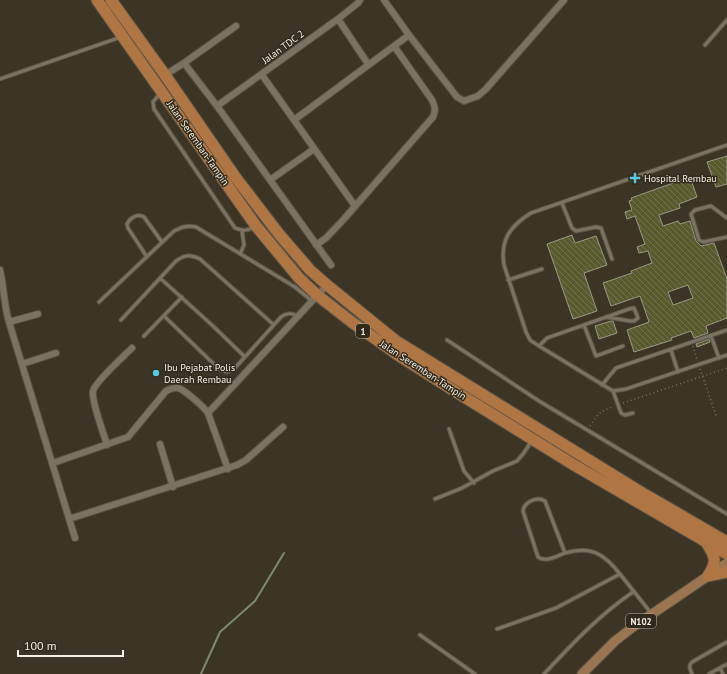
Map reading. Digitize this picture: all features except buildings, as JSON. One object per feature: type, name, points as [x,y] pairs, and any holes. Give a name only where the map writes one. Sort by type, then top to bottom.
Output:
[{"type":"highway","name":"Jalan Seremban-Tampin","points":[[98,0],[256,226],[315,298],[398,356],[533,439],[707,537],[727,542]]},
{"type":"highway","name":"Jalan Seremban-Tampin","points":[[111,0],[236,178],[279,234],[310,270],[396,341],[593,463],[707,537],[727,554]]},
{"type":"highway","points":[[131,47],[140,40]]},
{"type":"highway","points":[[708,576],[713,569],[714,558],[707,537],[727,533]]},
{"type":"highway","points":[[708,576],[727,572]]},
{"type":"main road","name":"N102","points":[[582,674],[615,641],[651,614],[727,563]]},
{"type":"street","points":[[384,0],[409,35],[458,97],[464,101],[478,96],[486,89],[564,0]]},
{"type":"street","name":"Jalan TDC 2","points":[[217,106],[338,19],[359,1]]},
{"type":"street","points":[[338,19],[368,64]]},
{"type":"street","points":[[165,75],[236,26]]},
{"type":"street","points":[[294,120],[409,35]]},
{"type":"street","points":[[316,245],[326,238],[433,117],[435,105],[394,46]]},
{"type":"street","points":[[184,63],[217,106],[331,266]]},
{"type":"street","points":[[262,74],[355,206]]},
{"type":"street","points":[[270,180],[314,149]]},
{"type":"street","points":[[0,270],[9,322],[75,538]]},
{"type":"street","points":[[208,413],[327,285]]},
{"type":"street","points":[[9,322],[38,314]]},
{"type":"street","points":[[107,445],[93,400],[93,391],[98,383],[132,348]]},
{"type":"street","points":[[22,364],[56,353]]},
{"type":"street","points":[[52,462],[128,437],[166,391],[173,388],[179,388],[204,407],[208,413],[228,469]]},
{"type":"street","points":[[69,519],[228,469],[246,460],[283,427]]},
{"type":"street","points":[[160,444],[173,487]]},
{"type":"lane","points":[[705,45],[727,20]]},
{"type":"lane","points":[[0,79],[123,37]]},
{"type":"lane","points":[[163,92],[153,102],[154,109],[236,228],[242,231],[256,226]]},
{"type":"lane","points":[[727,145],[532,213],[520,220],[506,237],[503,244],[502,255],[508,280],[530,340],[613,391],[626,390],[727,355]]},
{"type":"lane","points":[[562,202],[572,228],[576,231],[596,227],[601,228],[612,259]]},
{"type":"lane","points":[[727,218],[711,206],[694,210],[691,214],[699,240],[703,242],[727,237]]},
{"type":"lane","points":[[147,257],[128,228],[127,224],[129,220],[141,215],[144,217],[162,242]]},
{"type":"lane","points":[[99,302],[174,231],[191,226],[196,227],[295,288],[315,298]]},
{"type":"lane","points":[[240,254],[244,245],[242,231]]},
{"type":"lane","points":[[121,320],[160,278],[180,258],[186,255],[200,259],[274,325]]},
{"type":"lane","points":[[508,280],[542,269]]},
{"type":"lane","points":[[160,278],[245,357]]},
{"type":"lane","points":[[144,336],[182,297]]},
{"type":"lane","points":[[538,346],[547,338],[628,309],[634,308],[638,318],[634,321],[630,321],[606,317]]},
{"type":"lane","points":[[164,316],[219,370],[227,372],[234,369],[281,317],[288,313],[298,317]]},
{"type":"lane","points":[[584,325],[596,356],[623,346]]},
{"type":"lane","points":[[602,385],[616,368],[727,330]]},
{"type":"lane","points":[[711,336],[719,358]]},
{"type":"lane","points":[[448,340],[539,401],[727,514]]},
{"type":"lane","points":[[671,350],[678,372]]},
{"type":"lane","points":[[613,391],[621,413],[626,415],[633,413]]},
{"type":"lane","points":[[449,429],[464,471],[474,483]]},
{"type":"lane","points":[[435,499],[474,483],[517,461],[524,454],[533,439]]},
{"type":"lane","points":[[565,553],[547,503],[541,498],[526,504],[523,511],[538,557],[546,560],[574,550],[588,550],[601,555],[620,574],[651,614]]},
{"type":"lane","points":[[497,629],[556,608],[620,574]]},
{"type":"lane","points":[[544,674],[592,624],[612,606],[633,592]]},
{"type":"lane","points":[[420,635],[475,674]]},
{"type":"lane","points":[[692,674],[690,669],[692,662],[727,642]]},
{"type":"lane","points":[[709,674],[727,664]]},
{"type":"lane","points":[[720,668],[723,674]]},
{"type":"path","points":[[692,342],[717,418]]},
{"type":"path","points":[[588,430],[598,414],[603,410],[727,368]]},
{"type":"waterway","points":[[201,674],[220,632],[255,601],[284,553]]},
{"type":"place","name":"Hospital Rembau","points":[[635,178]]},
{"type":"place","name":"Ibu Pejabat Polis Daerah Rembau","points":[[156,373]]}]
